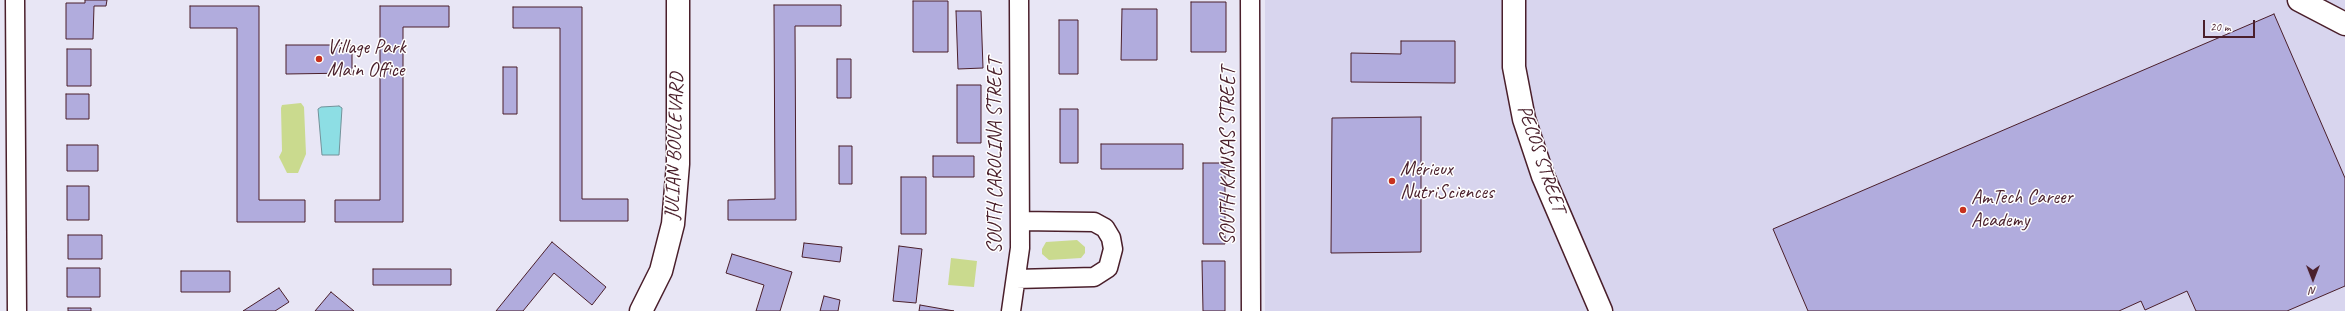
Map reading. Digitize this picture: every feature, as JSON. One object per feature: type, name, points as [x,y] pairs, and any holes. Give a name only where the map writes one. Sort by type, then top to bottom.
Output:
[{"type":"street","points":[[15,0],[16,311]]},
{"type":"street","name":"JULIAN BOULEVARD","points":[[641,311],[661,270],[673,224],[678,164],[678,0]]},
{"type":"street","name":"SOUTH CAROLINA STREET","points":[[1011,311],[1016,278],[1020,221],[1019,0]]},
{"type":"street","name":"SOUTH KANSAS STREET","points":[[1250,0],[1251,311]]},
{"type":"street","name":"PECOS STREET","points":[[1514,0],[1514,67],[1524,118],[1543,176],[1601,311]]},
{"type":"street","points":[[2299,0],[2345,24]]},
{"type":"street","points":[[1016,278],[1094,276],[1108,268],[1113,249],[1111,238],[1105,228],[1094,222],[1020,221]]},
{"type":"shaded area","name":"AmTech Career Academy","points":[[1265,0],[2345,0],[2345,311],[1265,311]]},
{"type":"green space","points":[[301,103],[304,107],[306,154],[298,173],[287,173],[279,157],[282,151],[281,108],[282,105]]},
{"type":"green space","points":[[1077,240],[1085,247],[1085,253],[1081,258],[1049,260],[1042,254],[1042,249],[1046,242]]},
{"type":"green space","points":[[951,258],[977,261],[974,287],[948,285]]},
{"type":"water","points":[[339,106],[342,108],[339,155],[322,155],[318,109],[321,107]]},
{"type":"building","points":[[85,0],[107,0],[106,6],[94,6],[93,39],[66,39],[66,3],[85,3]]},
{"type":"building","points":[[913,1],[948,1],[948,52],[913,52]]},
{"type":"building","points":[[1191,2],[1226,2],[1226,52],[1191,52]]},
{"type":"building","points":[[774,5],[841,5],[841,26],[795,26],[796,220],[728,220],[728,200],[775,199]]},
{"type":"building","points":[[190,6],[259,6],[259,200],[305,200],[305,222],[237,222],[237,28],[190,28]]},
{"type":"building","points":[[380,6],[449,6],[449,27],[403,27],[403,222],[335,222],[335,200],[380,200]]},
{"type":"building","points":[[513,7],[582,7],[582,199],[628,199],[628,221],[560,221],[560,28],[513,28]]},
{"type":"building","points":[[1122,9],[1157,9],[1157,60],[1121,60]]},
{"type":"building","points":[[956,11],[981,11],[983,68],[958,69]]},
{"type":"building","points":[[2274,14],[2345,178],[2345,286],[2287,311],[2196,311],[2187,291],[2145,310],[2141,301],[2119,311],[1808,311],[1773,229]]},
{"type":"building","points":[[1059,20],[1078,20],[1078,74],[1059,74]]},
{"type":"building","points":[[1401,41],[1455,41],[1455,83],[1351,82],[1351,53],[1401,54]]},
{"type":"building","name":"Village Park Main Office","points":[[286,45],[352,45],[352,73],[286,74]]},
{"type":"building","points":[[67,49],[91,49],[91,86],[67,86]]},
{"type":"building","points":[[837,59],[851,59],[851,98],[837,98]]},
{"type":"building","points":[[503,67],[517,67],[517,114],[503,114]]},
{"type":"building","points":[[957,85],[981,85],[981,143],[957,143]]},
{"type":"building","points":[[66,94],[89,94],[89,119],[66,119]]},
{"type":"building","points":[[1060,109],[1078,109],[1078,163],[1060,163]]},
{"type":"building","points":[[1421,117],[1421,252],[1331,253],[1332,118]]},
{"type":"building","points":[[1101,144],[1183,144],[1183,169],[1101,169]]},
{"type":"building","points":[[67,145],[98,145],[98,171],[67,171]]},
{"type":"building","points":[[839,146],[852,146],[852,184],[839,184]]},
{"type":"building","points":[[933,156],[974,156],[974,177],[933,177]]},
{"type":"building","points":[[1203,163],[1225,163],[1225,244],[1203,244]]},
{"type":"building","points":[[901,177],[926,177],[926,234],[901,234]]},
{"type":"building","points":[[67,186],[89,186],[89,220],[67,220]]},
{"type":"building","points":[[68,235],[102,235],[102,259],[68,259]]},
{"type":"building","points":[[552,242],[606,287],[592,305],[554,273],[523,311],[496,311]]},
{"type":"building","points":[[804,243],[842,247],[840,262],[802,257]]},
{"type":"building","points":[[899,246],[922,249],[916,303],[893,301]]},
{"type":"building","points":[[732,254],[792,272],[780,311],[756,311],[764,285],[726,273]]},
{"type":"building","points":[[1202,261],[1225,261],[1225,311],[1203,311]]},
{"type":"building","points":[[67,268],[100,268],[100,297],[67,297]]},
{"type":"building","points":[[373,269],[451,269],[451,285],[373,285]]},
{"type":"building","points":[[181,271],[230,271],[230,292],[181,292]]},
{"type":"building","points":[[279,288],[289,302],[275,311],[243,311]]},
{"type":"building","points":[[331,292],[354,311],[315,311]]},
{"type":"building","points":[[824,296],[840,300],[838,311],[820,311]]},
{"type":"building","points":[[920,305],[954,311],[919,311]]},
{"type":"building","points":[[68,308],[91,308],[91,311],[68,311]]},
{"type":"place","name":"Village Park Main Office","points":[[319,59]]},
{"type":"place","name":"Mérieux NutriSciences","points":[[1392,181]]},
{"type":"place","name":"AmTech Career Academy","points":[[1963,210]]}]
